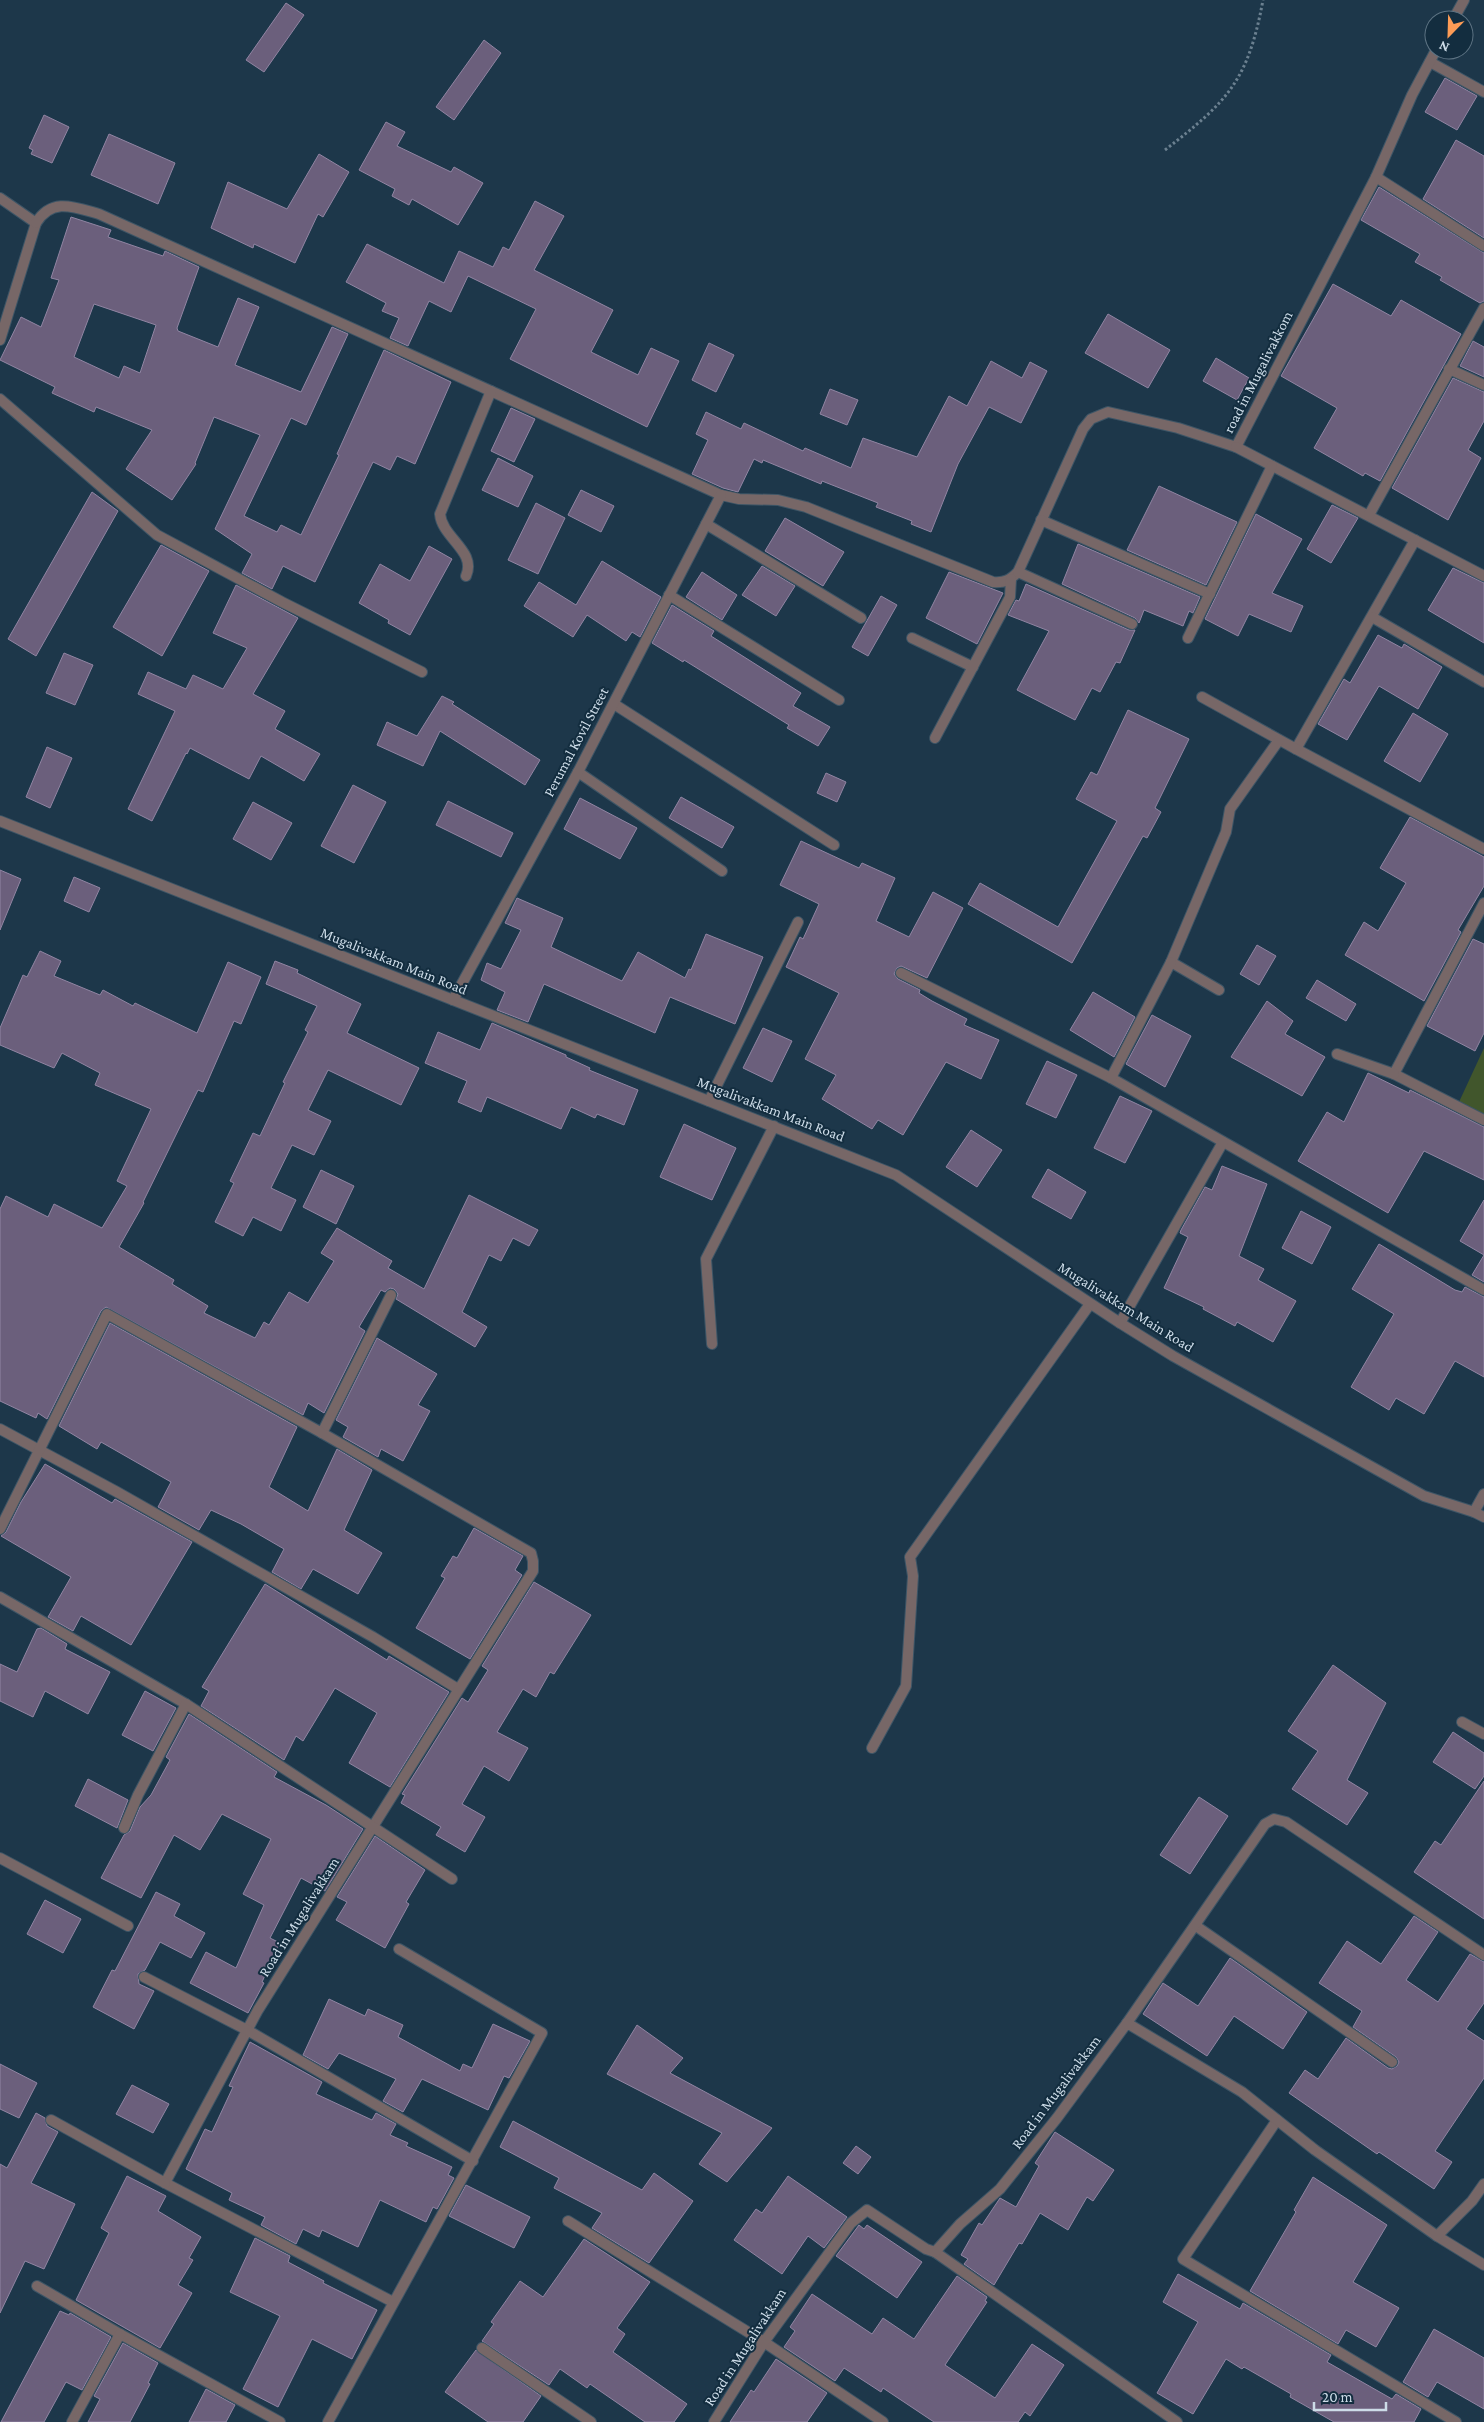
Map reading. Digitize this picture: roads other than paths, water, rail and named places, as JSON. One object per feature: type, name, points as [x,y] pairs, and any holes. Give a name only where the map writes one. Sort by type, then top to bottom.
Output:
[{"type":"street","points":[[1430,62],[1484,92]]},
{"type":"street","name":"road in Mugalivakkom","points":[[935,738],[1010,597],[1015,575],[1083,429],[1091,419],[1108,412],[1122,414],[1178,428],[1236,448],[1376,177],[1412,95],[1430,62]]},
{"type":"street","points":[[1376,177],[1484,246]]},
{"type":"street","points":[[0,198],[36,223]]},
{"type":"street","points":[[0,340],[36,223],[42,213],[54,207],[71,206],[99,214],[721,495],[739,500],[778,500],[806,507],[993,582],[1001,582],[1015,575],[1132,624]]},
{"type":"street","points":[[1368,515],[1484,308]]},
{"type":"street","points":[[1450,369],[1484,385]]},
{"type":"street","points":[[466,576],[470,567],[468,559],[445,532],[440,522],[440,514],[491,391]]},
{"type":"street","points":[[0,399],[157,535],[274,598],[422,672]]},
{"type":"street","points":[[1236,448],[1484,576]]},
{"type":"street","points":[[1188,638],[1272,466]]},
{"type":"street","name":"Perumal Kovil Street","points":[[453,1000],[578,772],[721,495]]},
{"type":"street","points":[[1041,520],[1210,594]]},
{"type":"street","points":[[706,524],[861,618]]},
{"type":"street","points":[[1296,749],[1415,540]]},
{"type":"street","points":[[669,596],[839,700]]},
{"type":"street","points":[[1372,617],[1484,682]]},
{"type":"street","points":[[912,638],[972,667]]},
{"type":"street","points":[[1202,697],[1484,849]]},
{"type":"street","points":[[614,704],[834,845]]},
{"type":"street","points":[[1111,1078],[1171,962],[1226,832],[1230,809],[1279,740]]},
{"type":"street","points":[[578,772],[722,871]]},
{"type":"street","name":"Mugalivakkam Main Road","points":[[0,821],[896,1175],[1090,1304],[1173,1356],[1424,1496],[1484,1517]]},
{"type":"street","points":[[1394,1074],[1484,903]]},
{"type":"street","points":[[709,1101],[798,922]]},
{"type":"street","points":[[1171,962],[1219,990]]},
{"type":"street","points":[[901,973],[1111,1078],[1484,1290]]},
{"type":"street","points":[[1337,1054],[1394,1074],[1484,1120]]},
{"type":"street","points":[[712,1344],[706,1259],[774,1126]]},
{"type":"street","points":[[1120,1323],[1223,1142]]},
{"type":"street","points":[[0,1529],[108,1314],[322,1433],[391,1295]]},
{"type":"street","points":[[872,1748],[906,1686],[914,1576],[910,1557],[1090,1304]]},
{"type":"street","points":[[0,1429],[365,1632],[458,1689]]},
{"type":"street","name":"Road in Mugalivakkam","points":[[165,2183],[247,2030],[458,1689],[533,1572],[534,1561],[531,1553],[526,1548],[322,1433]]},
{"type":"street","points":[[1474,1512],[1484,1494]]},
{"type":"street","points":[[0,1597],[186,1704],[452,1879]]},
{"type":"street","points":[[124,1828],[138,1795],[186,1704]]},
{"type":"street","points":[[1462,1722],[1484,1734]]},
{"type":"street","name":"Road in Mugalivakkam","points":[[714,2422],[764,2342],[851,2223],[867,2210],[926,2249],[935,2252],[960,2224],[1000,2189],[1057,2118],[1127,2023],[1265,1824],[1278,1819],[1286,1822],[1484,1955]]},
{"type":"street","points":[[0,1858],[128,1926]]},
{"type":"street","points":[[1196,1926],[1392,2062]]},
{"type":"street","points":[[328,2422],[542,2034],[399,1949]]},
{"type":"street","points":[[144,1977],[247,2030],[473,2161]]},
{"type":"street","points":[[1127,2023],[1242,2092],[1354,2179],[1484,2265]]},
{"type":"street","points":[[51,2120],[165,2183],[393,2302]]},
{"type":"street","points":[[1277,2120],[1183,2258],[1456,2422]]},
{"type":"street","points":[[1438,2236],[1472,2201],[1484,2184]]},
{"type":"street","points":[[568,2221],[764,2342],[883,2422]]},
{"type":"street","points":[[935,2252],[1177,2422]]},
{"type":"street","points":[[37,2286],[280,2422]]},
{"type":"street","points":[[72,2422],[120,2334]]},
{"type":"street","points":[[482,2348],[591,2422]]}]
